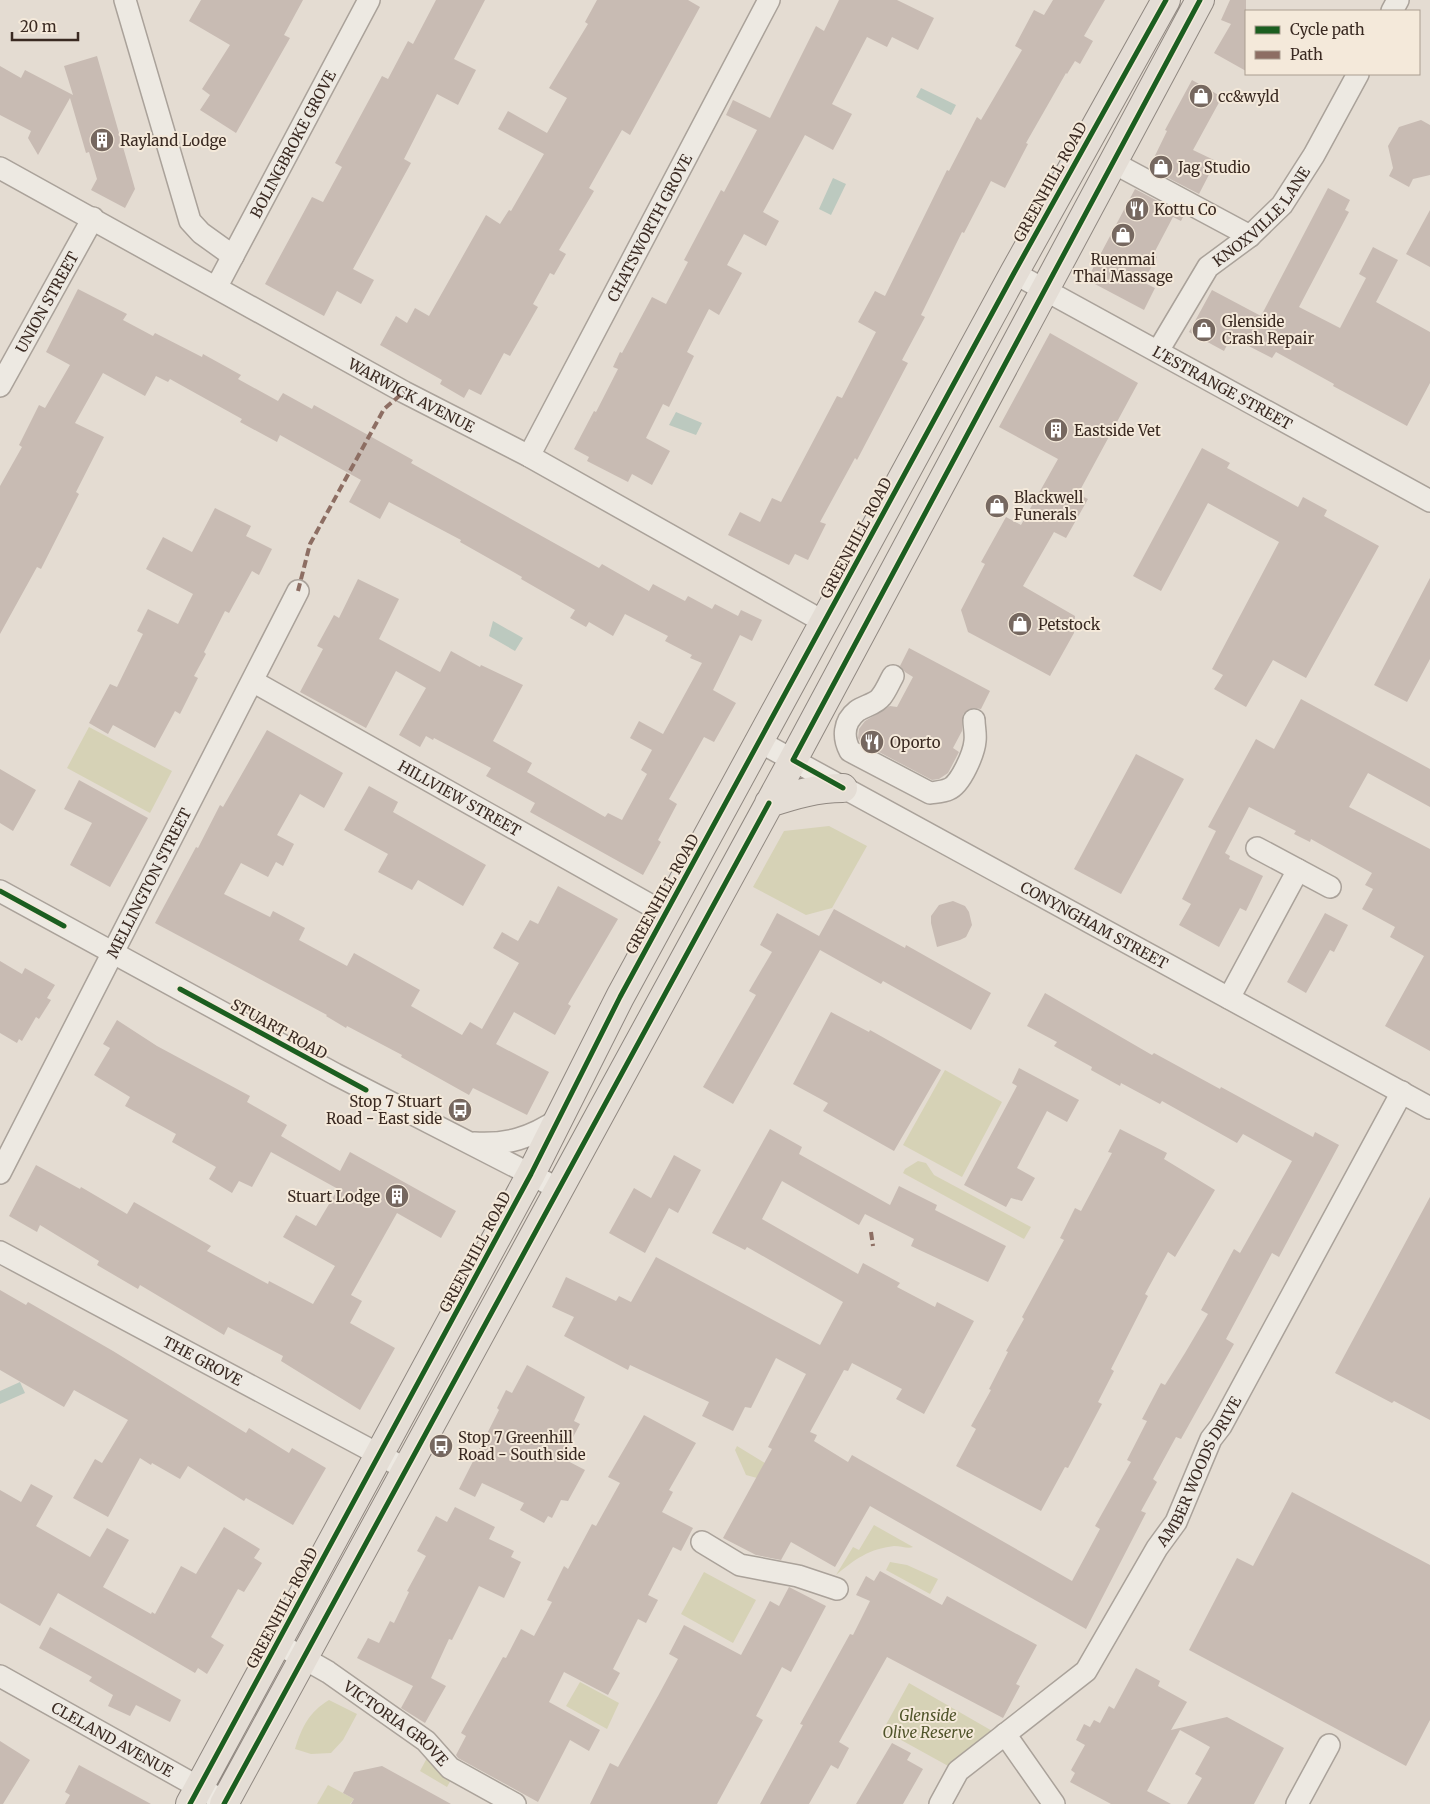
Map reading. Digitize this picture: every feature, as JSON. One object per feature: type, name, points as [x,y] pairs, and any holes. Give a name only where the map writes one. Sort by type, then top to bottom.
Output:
[{"type":"main road","name":"GREENHILL ROAD","points":[[195,1796],[531,1174],[620,997],[1014,273],[1166,0]]},
{"type":"main road","points":[[225,1803],[793,760],[1044,288],[1200,0]]},
{"type":"main road","points":[[824,622],[884,588]]},
{"type":"main road","points":[[769,803],[807,792],[828,788],[843,788]]},
{"type":"street","points":[[125,0],[190,221],[201,233],[233,256]]},
{"type":"street","name":"BOLINGBROKE GROVE","points":[[217,286],[369,0]]},
{"type":"street","name":"CHATSWORTH GROVE","points":[[529,456],[769,0]]},
{"type":"street","name":"KNOXVILLE LANE","points":[[1158,351],[1208,267],[1250,236],[1282,205],[1314,155],[1357,75]]},
{"type":"street","points":[[1112,162],[1250,236]]},
{"type":"street","name":"WARWICK AVENUE","points":[[0,168],[217,286],[404,392],[529,456],[824,622]]},
{"type":"street","name":"UNION STREET","points":[[0,386],[93,218]]},
{"type":"street","name":"L'ESTRANGE STREET","points":[[1014,273],[1430,502]]},
{"type":"street","name":"MELLINGTON STREET","points":[[0,1173],[254,682],[298,591]]},
{"type":"street","points":[[893,676],[881,698],[856,712],[850,720],[844,740],[850,751],[930,793],[940,792],[951,789],[957,783],[971,758],[975,740],[974,720]]},
{"type":"street","name":"HILLVIEW STREET","points":[[254,682],[666,914]]},
{"type":"street","name":"CONYNGHAM STREET","points":[[760,742],[1430,1108]]},
{"type":"street","points":[[1257,848],[1330,887]]},
{"type":"street","points":[[1229,998],[1298,870]]},
{"type":"street","name":"STUART ROAD","points":[[0,891],[335,1074],[559,1189]]},
{"type":"street","name":"AMBER WOODS DRIVE","points":[[940,1804],[958,1771],[1086,1671],[1111,1632],[1157,1548],[1176,1522],[1211,1439],[1222,1426],[1402,1092]]},
{"type":"street","name":"STUART ROAD","points":[[469,1142],[489,1144],[508,1142],[538,1133],[558,1120]]},
{"type":"street","name":"THE GROVE","points":[[0,1252],[406,1469]]},
{"type":"street","points":[[702,1542],[740,1565],[798,1576],[837,1589]]},
{"type":"street","name":"VICTORIA GROVE","points":[[277,1643],[304,1657],[432,1746],[450,1768],[515,1804]]},
{"type":"street","name":"CLELAND AVENUE","points":[[0,1676],[195,1796],[225,1803]]},
{"type":"street","points":[[1005,1734],[1054,1804]]},
{"type":"street","points":[[1296,1804],[1328,1745]]},
{"type":"green space","points":[[89,727],[172,771],[150,813],[67,768]]},
{"type":"green space","points":[[829,826],[867,846],[832,908],[806,915],[753,887],[784,831]]},
{"type":"green space","points":[[945,1070],[1002,1102],[962,1177],[903,1145]]},
{"type":"green space","points":[[918,1161],[926,1163],[934,1175],[1031,1227],[1024,1239],[903,1173],[905,1169]]},
{"type":"green space","points":[[737,1446],[765,1463],[757,1478],[746,1475],[735,1450]]},
{"type":"green space","points":[[874,1525],[913,1547],[885,1547],[870,1552],[836,1575],[853,1547],[859,1550]]},
{"type":"green space","points":[[890,1562],[907,1565],[938,1579],[930,1594],[886,1570]]},
{"type":"green space","points":[[704,1572],[756,1600],[733,1643],[681,1614]]},
{"type":"green space","points":[[580,1682],[619,1703],[607,1729],[566,1706]]},
{"type":"green space","name":"Glenside Olive Reserve","points":[[909,1683],[994,1732],[950,1767],[883,1730]]},
{"type":"green space","points":[[329,1700],[357,1714],[343,1740],[331,1753],[311,1754],[295,1749],[300,1734],[311,1715]]},
{"type":"green space","points":[[428,1756],[452,1778],[447,1787],[420,1771]]},
{"type":"green space","points":[[328,1785],[354,1799],[350,1804],[317,1804]]},
{"type":"shaded area","points":[[921,88],[956,105],[951,115],[916,97]]},
{"type":"shaded area","points":[[833,178],[846,184],[831,215],[819,209]]},
{"type":"shaded area","points":[[676,412],[702,423],[696,435],[669,425]]},
{"type":"shaded area","points":[[493,621],[523,638],[515,651],[489,636]]},
{"type":"shaded area","points":[[20,1382],[25,1393],[0,1404],[0,1391]]},
{"type":"building","points":[[201,0],[303,0],[284,35],[290,38],[236,133],[200,110],[210,95],[202,89],[230,45],[189,21]]},
{"type":"building","points":[[436,0],[485,0],[454,59],[476,70],[458,105],[437,94],[404,159],[411,163],[353,269],[374,280],[361,304],[337,291],[324,316],[265,284],[312,197],[323,202],[342,167],[335,163],[382,76],[388,79],[408,41],[413,44]]},
{"type":"building","points":[[597,0],[688,0],[700,7],[630,135],[622,130],[589,188],[594,191],[559,250],[566,254],[554,275],[550,273],[533,304],[538,307],[510,356],[504,353],[481,395],[469,389],[464,398],[440,384],[442,380],[380,345],[396,316],[407,323],[415,308],[429,316],[486,215],[500,224],[509,210],[511,211],[544,154],[498,129],[508,111],[547,133],[567,98],[549,88],[588,24],[585,22]]},
{"type":"building","points":[[839,0],[897,0],[934,18],[918,50],[892,37],[887,47],[867,37],[832,104],[852,114],[833,150],[805,135],[763,212],[779,221],[766,246],[744,234],[727,265],[742,273],[719,315],[709,309],[687,352],[694,356],[669,407],[663,404],[646,438],[670,451],[652,485],[632,474],[628,482],[587,461],[589,457],[574,449],[618,369],[613,367],[620,352],[622,353],[652,297],[666,304],[688,262],[684,260],[721,190],[724,192],[757,130],[726,115],[733,100],[770,118],[816,26],[824,31]]},
{"type":"building","points":[[1053,0],[1105,0],[1084,36],[1093,41],[1080,64],[1075,61],[1066,73],[1026,143],[1028,144],[1005,188],[991,181],[964,233],[962,232],[921,315],[925,317],[902,360],[908,363],[857,460],[855,458],[820,522],[826,524],[808,560],[795,554],[789,565],[728,535],[740,512],[760,522],[772,498],[781,502],[837,396],[842,398],[876,332],[858,322],[875,291],[885,296],[947,170],[949,171],[977,117],[981,120],[1022,50],[1015,46],[1034,10],[1044,15]]},
{"type":"building","points":[[1230,0],[1246,0],[1245,70],[1214,53],[1231,24],[1221,20]]},
{"type":"building","points":[[97,56],[135,189],[125,208],[91,190],[97,179],[89,152],[86,153],[70,98],[38,155],[28,138],[31,131],[0,115],[0,66],[21,78],[25,70],[73,95],[64,66]]},
{"type":"building","points":[[1192,80],[1222,97],[1193,150],[1216,161],[1199,194],[1149,168],[1167,131],[1165,130]]},
{"type":"building","points":[[1421,120],[1430,125],[1430,175],[1413,179],[1409,187],[1389,176],[1393,168],[1388,146],[1399,127]]},
{"type":"building","points":[[1328,188],[1350,200],[1345,210],[1349,212],[1299,307],[1340,328],[1366,278],[1359,274],[1373,247],[1398,260],[1376,302],[1430,332],[1430,383],[1407,426],[1333,386],[1334,384],[1276,352],[1272,358],[1231,337],[1224,351],[1189,332],[1212,290],[1261,316]]},
{"type":"building","points":[[1135,189],[1184,215],[1181,221],[1173,217],[1153,255],[1157,257],[1143,282],[1155,288],[1144,310],[1093,283],[1091,272]]},
{"type":"building","points":[[1430,210],[1430,267],[1406,254]]},
{"type":"building","points":[[78,289],[127,314],[123,320],[153,336],[155,333],[202,357],[203,354],[241,375],[238,379],[278,401],[283,393],[312,409],[314,405],[413,460],[411,463],[599,568],[602,564],[649,591],[653,584],[685,601],[688,596],[712,609],[715,604],[738,616],[741,610],[762,620],[752,641],[740,635],[713,690],[736,703],[714,742],[704,737],[669,799],[677,804],[658,840],[661,842],[643,875],[530,812],[535,803],[486,776],[491,768],[434,738],[433,740],[426,736],[420,747],[399,735],[426,688],[396,671],[366,728],[300,692],[323,649],[317,646],[334,615],[339,618],[358,579],[399,599],[379,639],[440,672],[451,651],[480,667],[481,665],[523,685],[493,741],[532,763],[527,772],[605,817],[608,813],[622,820],[647,774],[641,770],[652,750],[630,738],[639,721],[663,734],[702,663],[690,658],[692,655],[665,641],[668,636],[625,614],[613,636],[589,622],[586,627],[570,618],[575,610],[460,542],[461,540],[389,502],[380,519],[349,502],[361,480],[280,435],[277,442],[240,422],[242,419],[170,379],[168,382],[156,376],[145,396],[103,373],[75,423],[104,437],[76,492],[79,494],[41,569],[37,567],[0,634],[0,486],[22,447],[19,445],[39,405],[45,408],[70,365],[46,352]]},
{"type":"building","points":[[1050,333],[1138,383],[1078,494],[1088,499],[1066,538],[1054,532],[1023,586],[1075,616],[1074,633],[1050,676],[968,632],[961,610],[985,564],[981,562],[1006,517],[1021,525],[1058,459],[999,427]]},
{"type":"building","points":[[1202,448],[1230,463],[1227,468],[1298,507],[1303,497],[1327,510],[1324,516],[1379,546],[1306,678],[1273,660],[1246,707],[1214,689],[1223,675],[1212,669],[1279,542],[1208,503],[1161,591],[1133,576]]},
{"type":"building","points":[[215,508],[251,526],[246,536],[272,549],[259,575],[252,571],[229,613],[225,611],[204,652],[206,654],[194,676],[198,678],[180,714],[175,711],[155,748],[113,725],[108,734],[89,723],[110,684],[117,687],[143,634],[137,631],[148,609],[178,624],[193,594],[146,569],[163,537],[192,552]]},
{"type":"building","points":[[1430,578],[1430,659],[1407,702],[1374,685]]},
{"type":"building","points":[[909,648],[990,691],[981,709],[973,708],[963,714],[962,731],[953,748],[959,752],[948,773],[939,779],[932,780],[860,742],[858,738],[859,729],[865,721],[890,706],[897,707],[913,677],[900,666]]},
{"type":"building","points":[[1301,699],[1430,769],[1430,807],[1368,773],[1349,807],[1430,849],[1430,1051],[1385,1026],[1424,956],[1390,937],[1395,927],[1362,909],[1373,889],[1365,885],[1372,873],[1311,839],[1310,842],[1294,834],[1296,831],[1249,807],[1225,853],[1230,856],[1229,859],[1263,876],[1246,911],[1240,908],[1219,947],[1179,925],[1191,904],[1182,899],[1216,831],[1208,827],[1256,739],[1274,749]]},
{"type":"building","points":[[267,730],[343,773],[324,808],[300,794],[277,835],[294,844],[283,866],[276,862],[268,877],[241,863],[224,894],[270,917],[273,911],[305,928],[299,940],[347,966],[354,953],[420,990],[411,1006],[462,1035],[470,1022],[482,1029],[519,963],[493,948],[502,932],[518,941],[530,920],[538,924],[558,886],[618,919],[568,1004],[571,1006],[555,1035],[514,1012],[496,1044],[549,1072],[527,1115],[473,1088],[469,1095],[401,1057],[402,1055],[347,1026],[346,1028],[327,1015],[155,923],[220,805],[223,807]]},
{"type":"building","points":[[1136,754],[1184,779],[1121,894],[1074,869]]},
{"type":"building","points":[[0,769],[36,790],[13,831],[0,823]]},
{"type":"building","points":[[79,780],[148,818],[110,887],[70,865],[92,823],[64,809]]},
{"type":"building","points":[[369,786],[398,802],[393,812],[486,865],[463,906],[418,880],[412,890],[378,872],[388,854],[344,830]]},
{"type":"building","points":[[953,901],[965,906],[969,912],[972,925],[966,937],[937,947],[931,916],[939,905]]},
{"type":"building","points":[[834,909],[905,948],[906,945],[991,993],[971,1030],[883,981],[881,984],[820,950],[733,1104],[703,1087],[756,995],[749,991],[772,952],[760,945],[777,913],[819,936]]},
{"type":"building","points":[[1325,913],[1348,925],[1334,952],[1330,950],[1306,993],[1287,982]]},
{"type":"building","points":[[0,961],[22,974],[25,968],[55,985],[47,998],[51,1000],[39,1019],[36,1017],[22,1041],[19,1039],[17,1043],[0,1033]]},
{"type":"building","points":[[1045,993],[1152,1055],[1154,1053],[1220,1089],[1221,1087],[1313,1137],[1315,1132],[1339,1145],[1279,1257],[1272,1253],[1226,1339],[1234,1344],[1181,1439],[1176,1437],[1153,1479],[1157,1482],[1141,1511],[1146,1513],[1086,1629],[870,1506],[835,1567],[791,1542],[781,1560],[756,1555],[723,1538],[772,1449],[768,1447],[806,1374],[776,1358],[751,1408],[745,1407],[733,1431],[702,1416],[709,1402],[630,1365],[628,1370],[564,1336],[574,1317],[552,1307],[566,1277],[616,1301],[619,1296],[631,1302],[656,1257],[820,1345],[843,1302],[747,1247],[745,1250],[712,1233],[770,1129],[802,1147],[799,1154],[890,1205],[899,1186],[937,1205],[935,1210],[1006,1246],[988,1282],[911,1246],[914,1239],[865,1214],[859,1225],[782,1181],[762,1219],[858,1274],[863,1263],[900,1283],[897,1287],[935,1307],[937,1302],[974,1321],[924,1414],[896,1399],[902,1389],[852,1363],[848,1371],[844,1370],[810,1432],[817,1435],[814,1441],[848,1462],[852,1455],[1072,1581],[1100,1529],[1095,1526],[1131,1462],[1127,1460],[1147,1421],[1142,1419],[1161,1383],[1165,1385],[1208,1314],[1201,1310],[1234,1249],[1240,1253],[1292,1161],[1243,1134],[1237,1143],[1162,1101],[1160,1104],[1121,1083],[1120,1086],[1091,1070],[1092,1067],[1054,1046],[1057,1042],[1027,1026]]},
{"type":"building","points":[[831,1012],[869,1032],[870,1030],[941,1070],[894,1151],[823,1111],[828,1103],[793,1084]]},
{"type":"building","points":[[117,1020],[157,1046],[250,1096],[247,1102],[287,1125],[281,1136],[340,1171],[350,1152],[456,1211],[441,1238],[397,1213],[351,1295],[362,1301],[350,1323],[395,1348],[360,1410],[281,1361],[283,1356],[228,1327],[224,1335],[140,1285],[138,1289],[97,1265],[99,1261],[40,1225],[37,1232],[9,1216],[36,1165],[80,1189],[81,1187],[127,1214],[134,1202],[211,1246],[207,1251],[268,1284],[269,1281],[313,1304],[335,1266],[283,1237],[296,1215],[316,1226],[338,1189],[271,1152],[252,1187],[239,1181],[232,1193],[209,1179],[216,1167],[172,1142],[176,1134],[125,1106],[130,1097],[94,1075],[110,1048],[103,1044]]},
{"type":"building","points":[[1019,1068],[1079,1100],[1067,1122],[1047,1111],[1017,1168],[1035,1178],[1022,1201],[1011,1198],[1006,1207],[964,1185],[1017,1086],[1012,1083]]},
{"type":"building","points":[[1120,1129],[1167,1153],[1164,1159],[1215,1190],[1175,1257],[1168,1252],[1145,1294],[1148,1296],[1111,1369],[1114,1371],[1098,1402],[1102,1404],[1068,1468],[1065,1467],[1041,1511],[956,1466],[976,1429],[971,1426],[991,1390],[989,1389],[1008,1352],[1006,1351],[1024,1319],[1022,1317],[1064,1240],[1060,1238],[1075,1208],[1081,1211],[1112,1153],[1108,1152]]},
{"type":"building","points":[[674,1155],[701,1170],[678,1213],[669,1208],[645,1253],[609,1233],[634,1188],[651,1198]]},
{"type":"building","points":[[1430,1197],[1430,1420],[1394,1401],[1392,1403],[1335,1373]]},
{"type":"building","points":[[0,1290],[26,1305],[28,1302],[113,1351],[246,1433],[249,1428],[289,1453],[292,1448],[326,1468],[293,1525],[246,1498],[244,1501],[188,1466],[180,1479],[140,1458],[108,1517],[73,1498],[95,1459],[102,1463],[128,1420],[74,1390],[64,1407],[0,1370]]},
{"type":"building","points":[[527,1365],[585,1397],[574,1421],[580,1424],[562,1458],[585,1470],[568,1501],[561,1500],[552,1518],[548,1516],[544,1523],[520,1510],[524,1503],[482,1483],[475,1497],[459,1489],[499,1410],[497,1408],[506,1390],[512,1393]]},
{"type":"building","points":[[644,1415],[696,1443],[669,1490],[673,1492],[662,1512],[693,1528],[681,1551],[673,1547],[648,1595],[658,1600],[646,1623],[638,1619],[613,1669],[620,1673],[608,1695],[564,1672],[549,1702],[600,1730],[589,1751],[570,1740],[538,1802],[458,1758],[456,1755],[466,1736],[461,1733],[503,1657],[506,1658],[521,1629],[534,1636],[552,1602],[547,1600],[564,1566],[568,1569],[592,1524],[596,1526],[620,1483],[608,1477]]},
{"type":"building","points":[[31,1484],[53,1496],[36,1526],[90,1557],[107,1528],[129,1540],[103,1587],[151,1614],[152,1612],[155,1614],[181,1566],[196,1574],[224,1527],[260,1549],[254,1558],[262,1563],[244,1592],[238,1589],[211,1637],[224,1645],[207,1674],[198,1668],[195,1673],[58,1593],[40,1626],[0,1603],[0,1490],[21,1502]]},
{"type":"building","points":[[1292,1492],[1430,1565],[1430,1720],[1406,1766],[1189,1650],[1237,1558],[1253,1566]]},
{"type":"building","points":[[455,1507],[495,1527],[489,1539],[514,1551],[511,1557],[521,1562],[504,1598],[479,1586],[452,1640],[449,1639],[431,1678],[446,1686],[425,1723],[401,1708],[413,1686],[357,1658],[368,1638],[379,1643],[390,1621],[394,1623],[409,1592],[407,1591],[426,1556],[417,1551],[436,1516],[447,1522]]},
{"type":"building","points":[[880,1571],[942,1605],[947,1596],[1037,1645],[1016,1684],[1020,1686],[1003,1718],[887,1657],[839,1742],[849,1748],[838,1769],[831,1765],[809,1804],[760,1804],[803,1725],[800,1724],[850,1634],[853,1635],[870,1601],[856,1595],[866,1576],[874,1581]]},
{"type":"building","points":[[789,1587],[826,1606],[791,1672],[782,1667],[756,1716],[763,1720],[717,1804],[590,1804],[610,1763],[618,1767],[678,1659],[669,1654],[684,1625],[741,1655],[770,1601],[779,1606]]},
{"type":"building","points":[[50,1627],[181,1700],[170,1722],[136,1705],[130,1716],[108,1706],[113,1695],[89,1681],[92,1677],[39,1648]]},
{"type":"building","points":[[1136,1668],[1160,1681],[1158,1686],[1187,1702],[1171,1730],[1227,1717],[1284,1748],[1254,1804],[1187,1804],[1202,1778],[1195,1774],[1210,1747],[1180,1730],[1147,1791],[1171,1804],[1111,1804],[1070,1782],[1075,1773],[1071,1770],[1085,1745],[1076,1740],[1084,1724],[1090,1727],[1094,1720],[1100,1723],[1109,1706],[1114,1709]]},
{"type":"building","points":[[0,1741],[30,1760],[3,1804],[0,1804]]},
{"type":"building","points":[[892,1743],[911,1753],[907,1760],[923,1769],[903,1804],[856,1804]]},
{"type":"building","points":[[79,1765],[151,1804],[65,1804],[70,1795],[65,1792]]},
{"type":"building","points":[[382,1766],[451,1804],[351,1804],[354,1799],[343,1793],[354,1772]]},
{"type":"marked path","points":[[298,591],[310,544],[384,409],[404,392]]},
{"type":"marked path","points":[[871,1232],[873,1246]]},
{"type":"cycle path","points":[[190,1804],[531,1174],[620,997],[1014,273],[1166,0]]},
{"type":"cycle path","points":[[843,788],[793,760],[1200,0]]},
{"type":"cycle path","points":[[224,1804],[769,803]]},
{"type":"cycle path","points":[[0,891],[64,926]]},
{"type":"cycle path","points":[[180,989],[366,1090]]},
{"type":"place","name":"cc&wyld","points":[[1201,96]]},
{"type":"place","name":"Rayland Lodge","points":[[102,140]]},
{"type":"place","name":"Jag Studio","points":[[1161,167]]},
{"type":"place","name":"Kottu Co","points":[[1137,209]]},
{"type":"place","name":"Ruenmai Thai Massage","points":[[1123,235]]},
{"type":"place","name":"Glenside Crash Repair","points":[[1204,330]]},
{"type":"place","name":"Eastside Vet","points":[[1056,430]]},
{"type":"place","name":"Blackwell Funerals","points":[[997,506]]},
{"type":"place","name":"Petstock","points":[[1020,624]]},
{"type":"place","name":"Oporto","points":[[872,742]]},
{"type":"place","name":"Stop 7 Stuart Road - East side","points":[[460,1110]]},
{"type":"place","name":"Stuart Lodge","points":[[397,1196]]},
{"type":"place","name":"Stop 7 Greenhill Road - South side","points":[[441,1446]]}]
